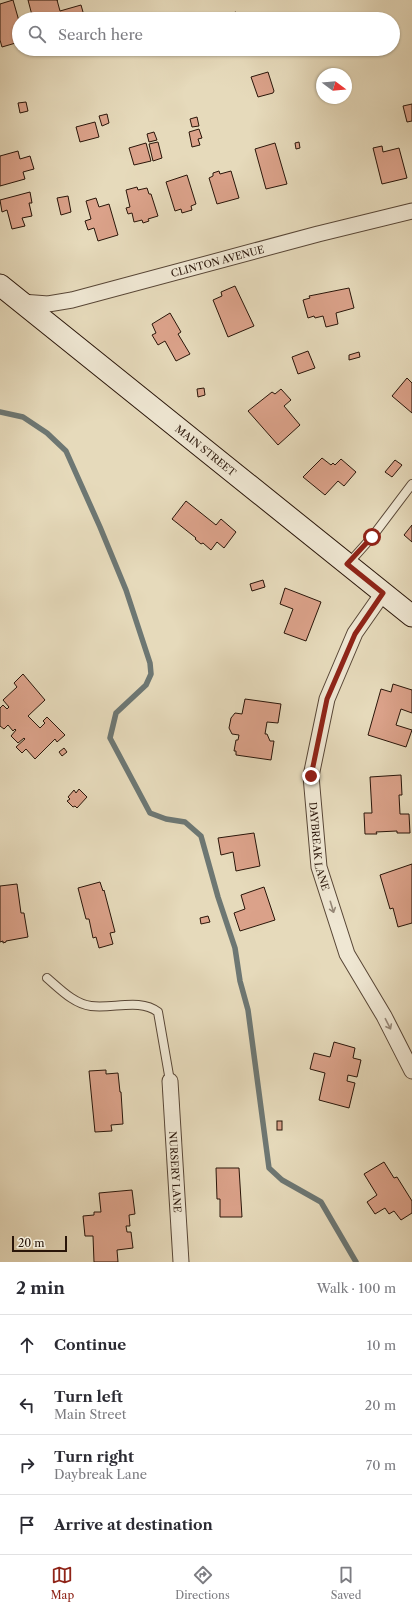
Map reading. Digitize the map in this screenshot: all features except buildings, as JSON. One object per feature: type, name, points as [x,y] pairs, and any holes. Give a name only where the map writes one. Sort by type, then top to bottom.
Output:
[{"type":"main road","name":"MAIN STREET","points":[[0,285],[412,616]]},
{"type":"main road","points":[[0,304],[22,302]]},
{"type":"street","name":"CLINTON AVENUE","points":[[22,302],[48,304],[72,300],[318,234],[412,211]]},
{"type":"street","name":"DAYBREAK LANE","points":[[383,593],[355,634],[327,699],[311,776],[319,866],[346,954],[384,1016],[412,1071]]},
{"type":"street","name":"NURSERY LANE","points":[[170,1081],[181,1262]]},
{"type":"lane","points":[[347,564],[372,537],[412,484]]},
{"type":"lane","points":[[47,978],[74,1000],[91,1006],[137,1005],[152,1007],[158,1012],[170,1081]]},
{"type":"waterway","points":[[0,412],[23,417],[47,433],[66,451],[100,527],[126,590],[150,663],[151,674],[146,685],[116,713],[110,738],[150,813],[166,819],[185,822],[201,836],[218,897],[235,948],[240,981],[248,1010],[269,1168],[282,1180],[321,1202],[356,1262]]},
{"type":"route","points":[[311,776],[327,699],[355,634],[383,593],[347,564],[372,537]]}]
